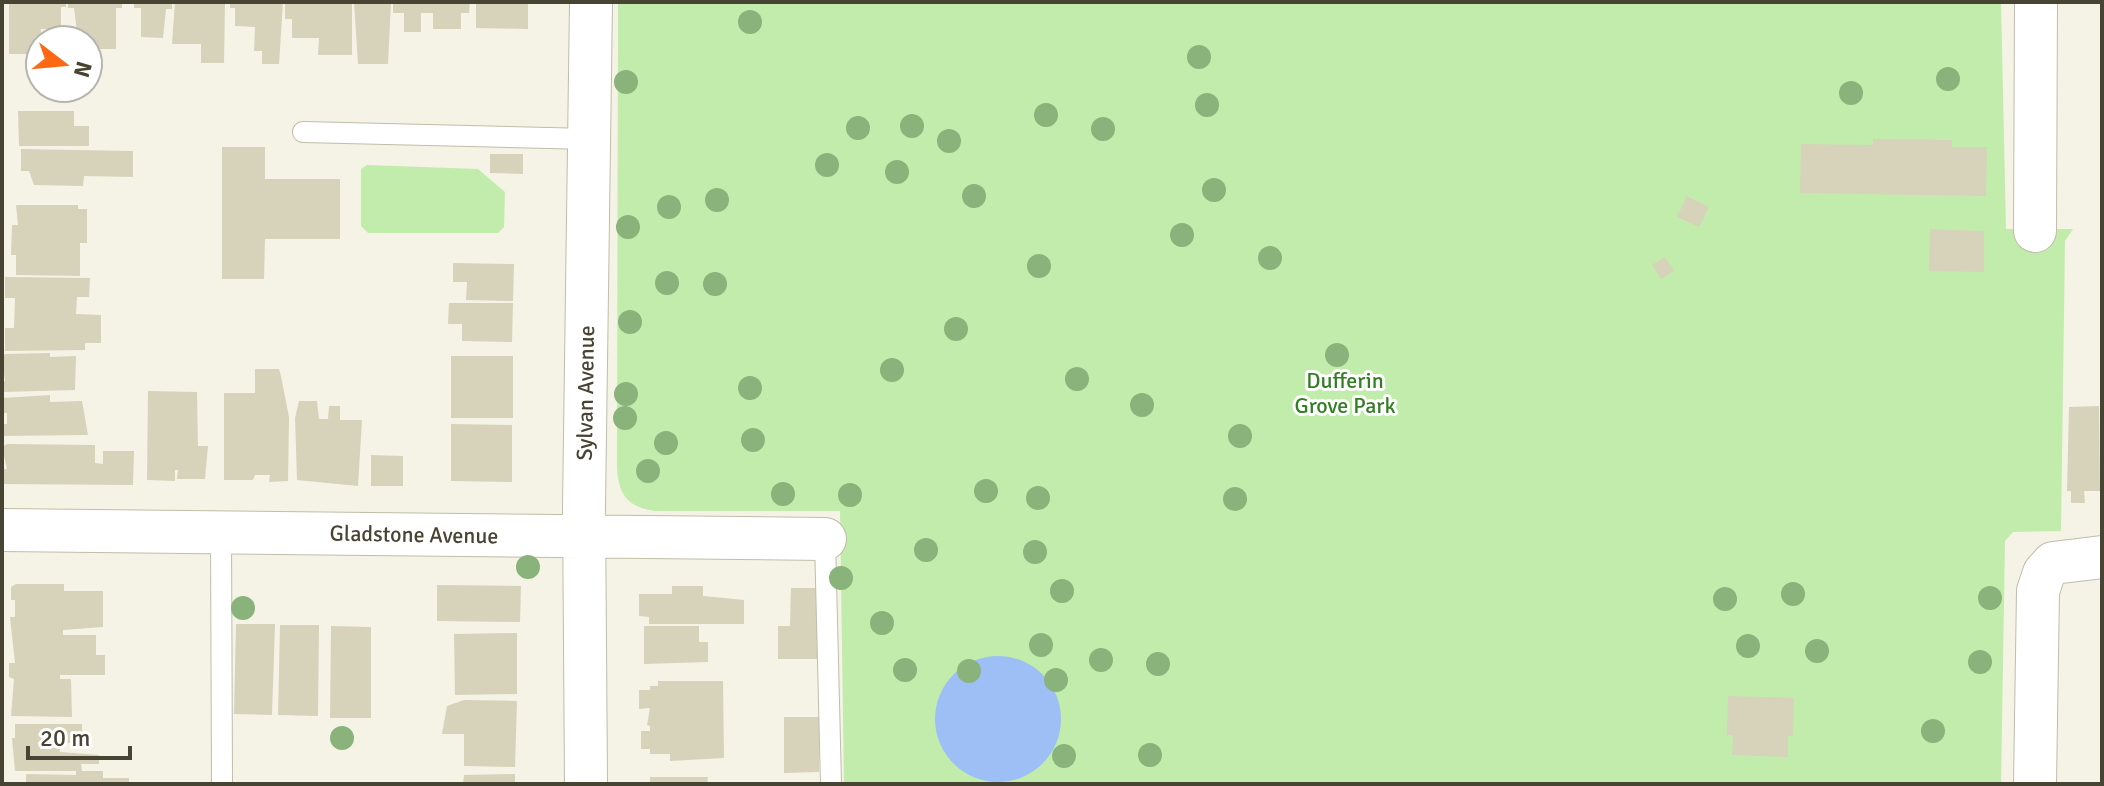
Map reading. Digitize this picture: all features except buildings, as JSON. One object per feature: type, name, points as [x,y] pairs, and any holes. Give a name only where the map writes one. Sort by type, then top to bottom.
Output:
[{"type":"street","name":"Sylvan Avenue","points":[[586,784],[584,537],[591,2]]},
{"type":"street","points":[[2035,231],[2036,2]]},
{"type":"street","name":"Gladstone Avenue","points":[[2,530],[825,539]]},
{"type":"street","points":[[2035,784],[2038,591],[2044,573],[2053,563],[2102,557]]},
{"type":"lane","points":[[303,132],[589,139]]},
{"type":"lane","points":[[221,532],[222,784]]},
{"type":"lane","points":[[825,539],[831,784]]},
{"type":"green space","name":"Dufferin Grove Park","points":[[618,2],[2001,2],[2006,229],[2073,229],[2065,241],[2061,531],[2013,532],[2005,541],[2001,784],[844,784],[840,511],[654,511],[631,502],[620,486],[617,469]]},
{"type":"green space","points":[[367,165],[478,169],[505,192],[504,227],[498,233],[368,233],[361,226],[361,169]]},
{"type":"water","points":[[998,656],[1022,661],[1042,675],[1056,695],[1061,719],[1056,743],[1042,763],[1022,777],[998,782],[974,777],[954,763],[940,743],[935,719],[940,695],[954,675],[974,661]]}]
